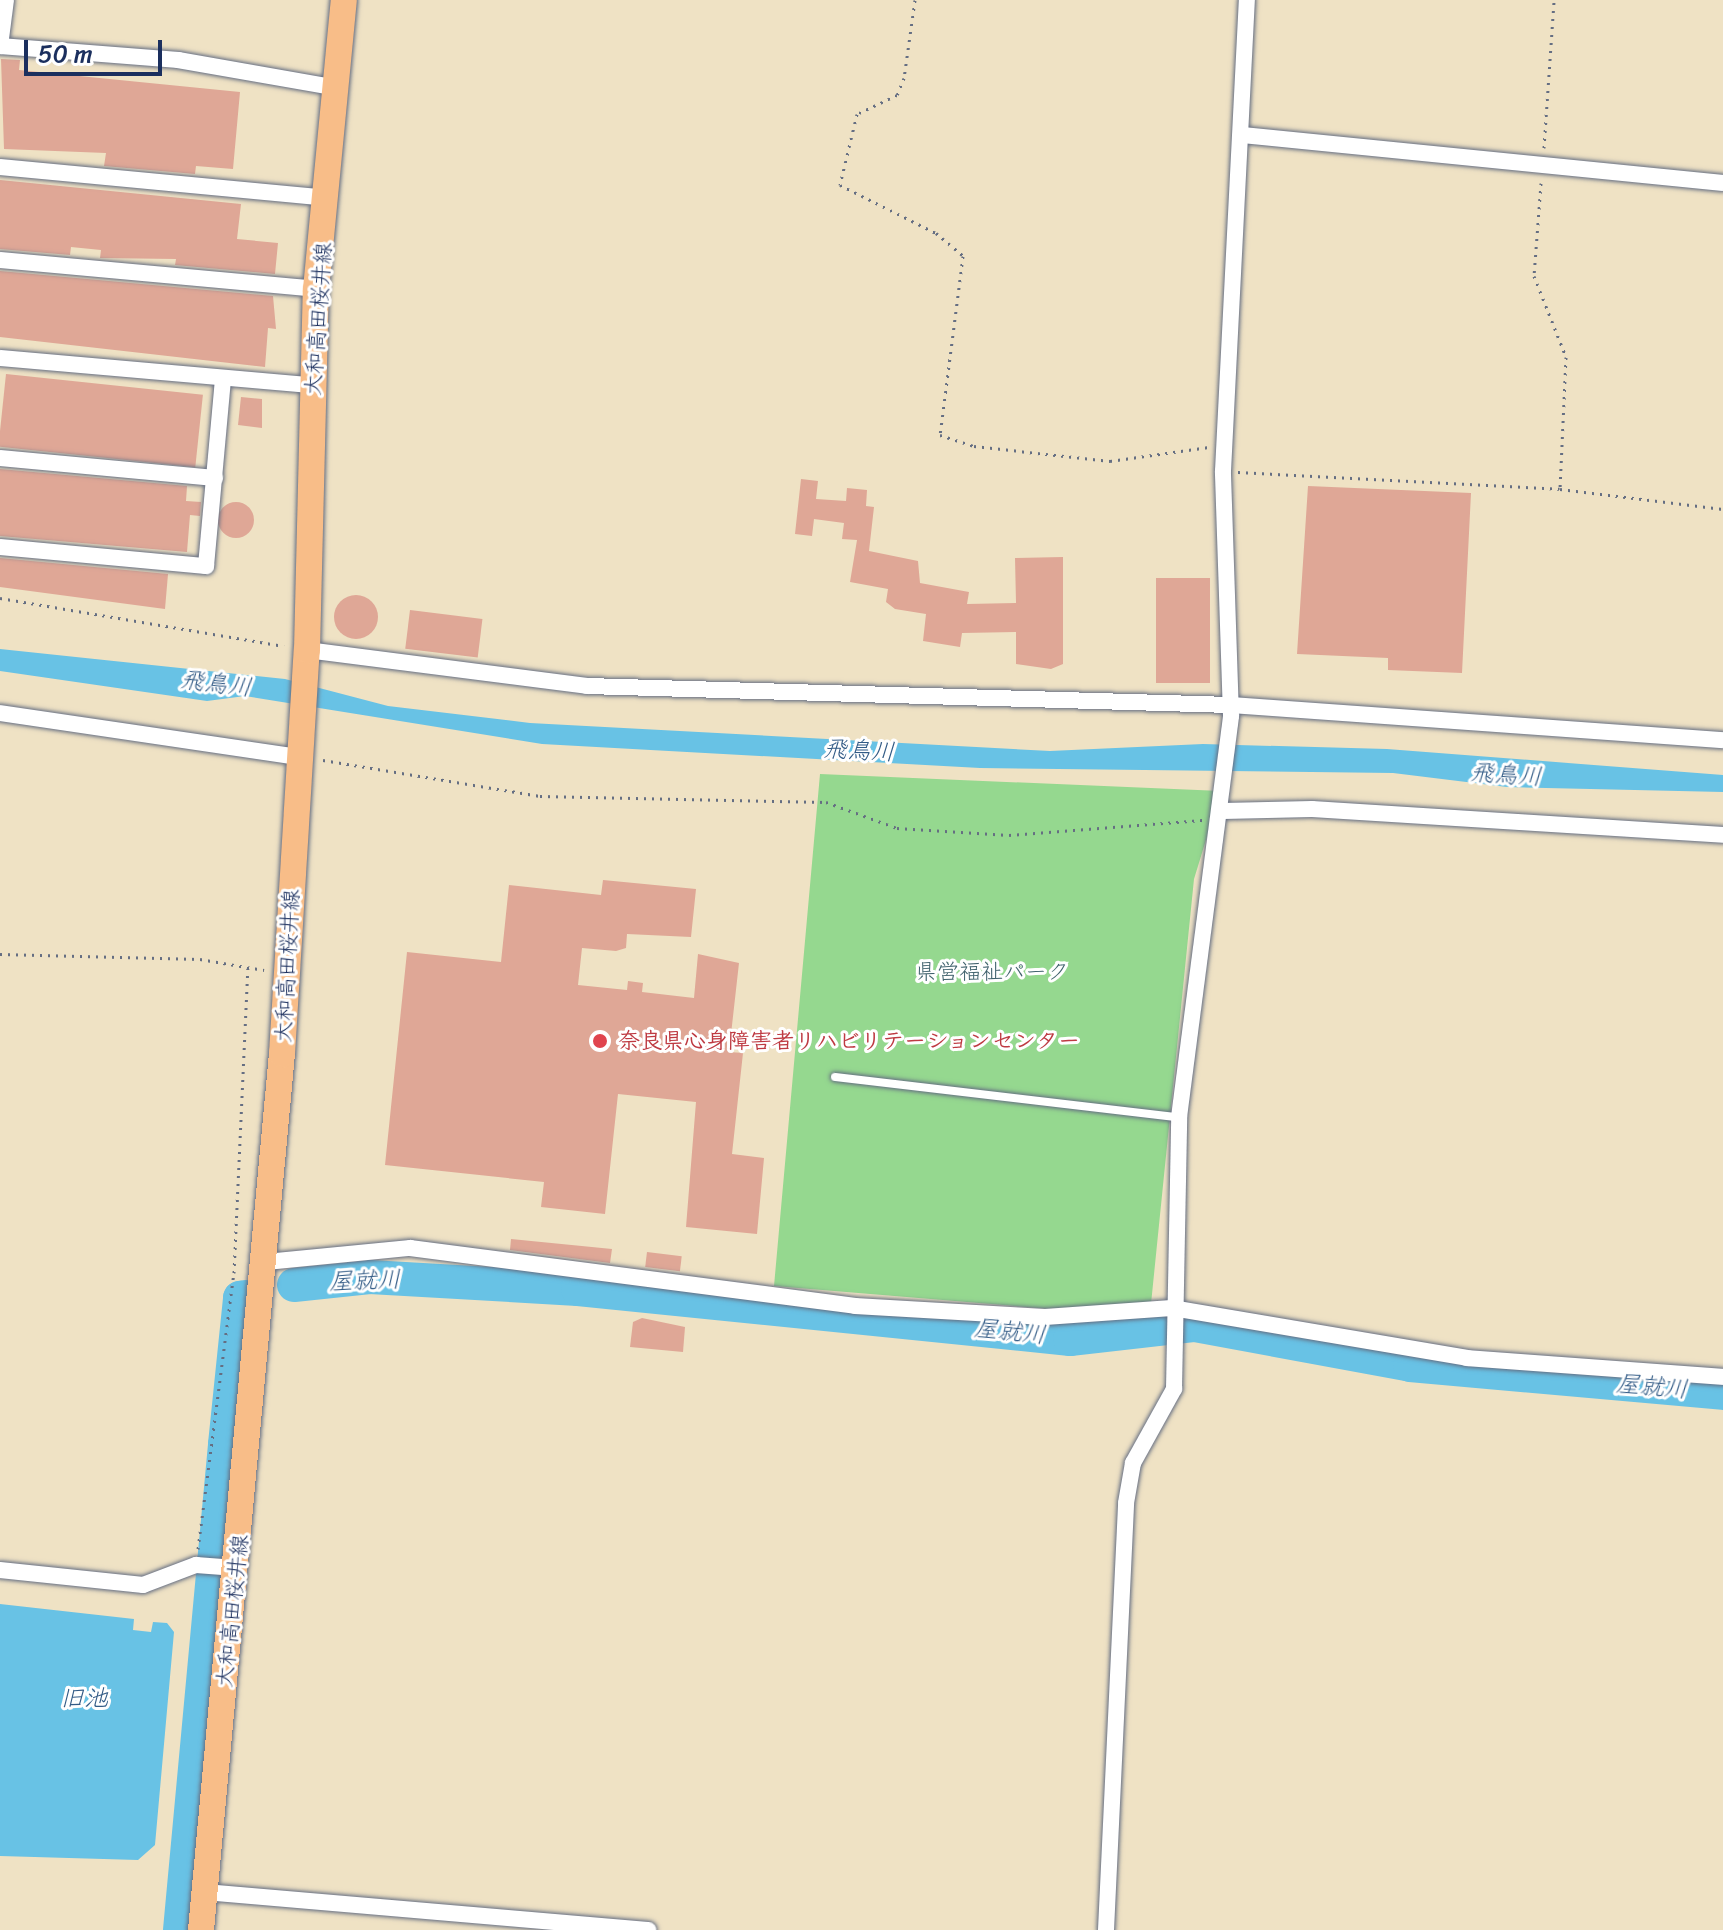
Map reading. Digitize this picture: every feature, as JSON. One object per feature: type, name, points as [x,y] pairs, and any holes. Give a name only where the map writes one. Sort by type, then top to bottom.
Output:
[{"type":"main road","name":"大和高田桜井線","points":[[201,1930],[214,1567],[266,1262],[306,654],[316,289],[329,198],[344,0]]},
{"type":"street","points":[[6,0],[0,46],[178,60],[339,88]]},
{"type":"street","points":[[1106,1930],[1126,1503],[1133,1463],[1174,1389],[1172,1312],[1179,1117],[1223,811],[1231,710],[1223,471],[1243,135],[1247,0]]},
{"type":"street","points":[[1243,135],[1723,183]]},
{"type":"street","points":[[0,167],[329,198]]},
{"type":"street","points":[[0,260],[316,289]]},
{"type":"street","points":[[0,358],[223,380],[311,385]]},
{"type":"street","points":[[0,547],[206,566],[223,380]]},
{"type":"street","points":[[0,458],[215,478]]},
{"type":"street","points":[[306,654],[587,686],[1231,710],[1723,740]]},
{"type":"street","points":[[0,713],[299,751]]},
{"type":"street","points":[[1223,811],[1312,809],[1723,835]]},
{"type":"street","points":[[266,1262],[410,1248],[855,1306],[1045,1317],[1172,1312],[1467,1358],[1723,1377]]},
{"type":"street","points":[[0,1570],[143,1585],[214,1567]]},
{"type":"street","points":[[204,1892],[648,1930]]},
{"type":"lane","points":[[835,1077],[1179,1117]]},
{"type":"path","points":[[915,0],[904,78],[897,95],[857,114],[840,185],[936,233],[963,256],[940,435],[974,446],[1110,461],[1225,447]]},
{"type":"path","points":[[1554,0],[1534,276],[1566,357],[1560,489]]},
{"type":"path","points":[[1223,471],[1560,489],[1723,509]]},
{"type":"path","points":[[0,598],[306,654]]},
{"type":"path","points":[[299,751],[540,796],[826,802],[897,828],[1009,835],[1223,811]]},
{"type":"path","points":[[0,954],[200,959],[261,969]]},
{"type":"path","points":[[214,1567],[250,968]]},
{"type":"green space","name":"県営福祉パーク","points":[[820,774],[1221,791],[1194,879],[1151,1304],[1050,1309],[774,1286]]},
{"type":"water","name":"飛鳥川","points":[[0,649],[285,679],[388,706],[530,723],[1050,751],[1203,744],[1387,749],[1723,775],[1723,792],[1507,787],[1393,773],[980,768],[542,744],[245,696],[207,701],[0,671]]},
{"type":"water","name":"旧池","points":[[0,1604],[134,1619],[133,1630],[151,1632],[153,1622],[167,1623],[174,1632],[155,1845],[138,1860],[0,1856]]},
{"type":"building","points":[[1,59],[20,60],[19,70],[240,92],[233,169],[196,166],[195,174],[104,166],[106,153],[4,149]]},
{"type":"building","points":[[0,180],[241,204],[237,239],[278,243],[275,274],[175,265],[176,259],[100,258],[101,250],[71,247],[70,255],[0,249]]},
{"type":"building","points":[[0,271],[273,296],[276,329],[268,328],[265,367],[0,337]]},
{"type":"building","points":[[6,374],[203,395],[195,467],[0,447]]},
{"type":"building","points":[[241,397],[262,399],[262,428],[238,425]]},
{"type":"building","points":[[0,469],[187,486],[186,501],[201,502],[200,516],[190,515],[187,552],[0,536]]},
{"type":"building","points":[[801,479],[818,481],[816,499],[846,501],[847,488],[867,490],[866,506],[874,507],[869,551],[918,561],[920,583],[969,592],[967,604],[1016,603],[1015,558],[1063,557],[1063,664],[1051,669],[1016,664],[1016,632],[962,633],[960,647],[923,641],[926,614],[895,609],[886,602],[888,589],[850,582],[857,540],[842,539],[844,523],[814,519],[812,536],[795,534]]},
{"type":"building","points":[[1308,486],[1471,493],[1462,673],[1388,670],[1388,658],[1297,654]]},
{"type":"building","points":[[236,502],[249,507],[254,520],[249,533],[236,538],[223,533],[218,520],[223,507]]},
{"type":"building","points":[[0,558],[168,574],[165,609],[0,587]]},
{"type":"building","points":[[1156,578],[1210,578],[1210,683],[1156,683]]},
{"type":"building","points":[[356,595],[372,601],[378,617],[372,633],[356,639],[340,633],[334,617],[340,601]]},
{"type":"building","points":[[410,610],[482,619],[478,658],[405,649]]},
{"type":"building","points":[[603,880],[696,889],[691,937],[627,934],[626,948],[616,951],[582,948],[578,985],[627,990],[628,981],[643,983],[642,992],[694,998],[698,954],[739,963],[729,1052],[743,1053],[732,1154],[764,1158],[757,1234],[686,1227],[696,1102],[618,1094],[605,1214],[541,1207],[544,1182],[385,1165],[407,952],[501,962],[509,885],[601,895]]},
{"type":"building","points":[[511,1239],[612,1249],[610,1263],[510,1250]]},
{"type":"building","points":[[647,1252],[682,1256],[680,1271],[645,1267]]},
{"type":"building","points":[[642,1318],[685,1327],[683,1352],[630,1347],[633,1322]]},
{"type":"waterway","name":"屋就川","points":[[294,1285],[370,1277],[578,1289],[1070,1339],[1195,1325],[1410,1365],[1723,1393]]},
{"type":"waterway","name":"屋就川","points":[[180,1930],[240,1298],[246,1297]]},
{"type":"place","name":"奈良県心身障害者リハビリテーションセンター","points":[[600,1041]]}]
